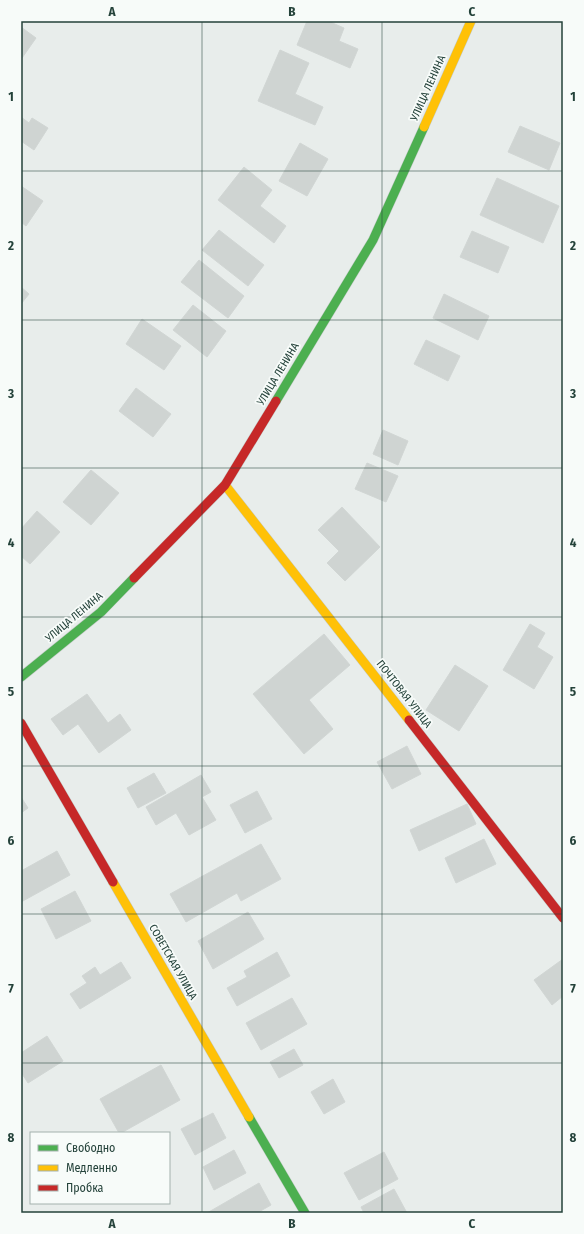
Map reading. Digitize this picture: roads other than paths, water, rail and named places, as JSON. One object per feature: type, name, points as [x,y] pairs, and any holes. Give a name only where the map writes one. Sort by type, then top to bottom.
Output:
[{"type":"street","name":"УЛИЦА ЛЕНИНА","points":[[21,677],[101,612],[226,485],[372,240],[472,21]]},
{"type":"street","name":"ПОЧТОВАЯ УЛИЦА","points":[[226,485],[563,918]]},
{"type":"street","name":"СОВЕТСКАЯ УЛИЦА","points":[[21,723],[305,1213]]}]
